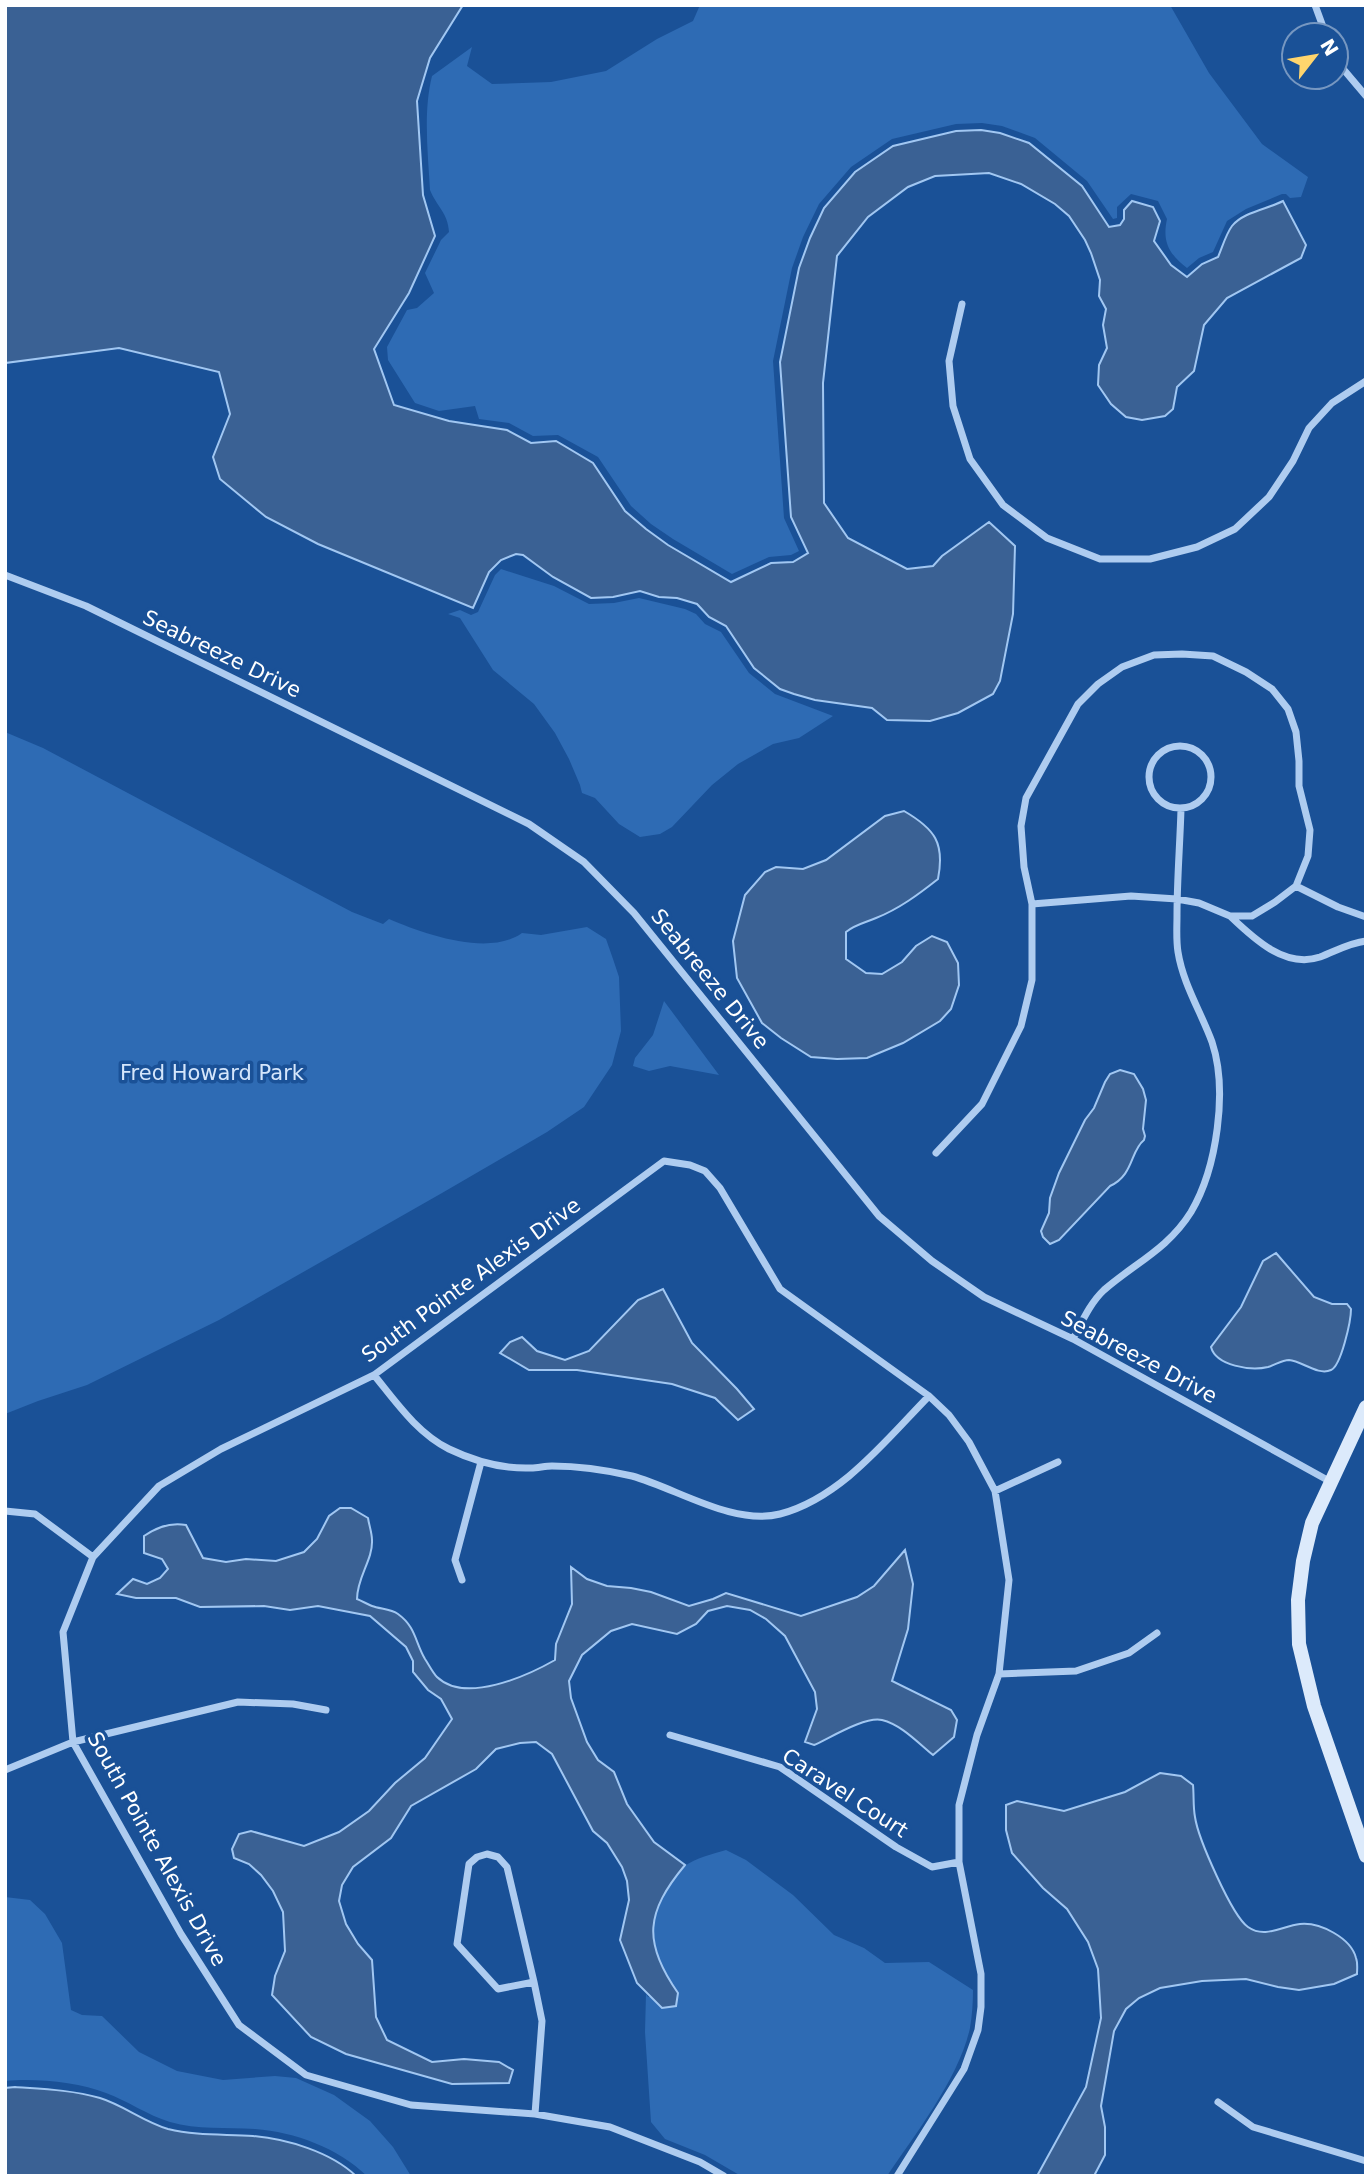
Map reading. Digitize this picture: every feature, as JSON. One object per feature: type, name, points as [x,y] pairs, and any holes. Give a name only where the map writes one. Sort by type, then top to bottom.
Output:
[{"type":"street","points":[[1350,77],[1366,96]]},
{"type":"street","points":[[962,304],[949,361],[953,406],[970,459],[1003,505],[1048,538],[1100,559],[1150,559],[1197,547],[1235,529],[1269,497],[1293,461],[1309,428],[1332,403],[1366,381]]},
{"type":"street","name":"Seabreeze Drive","points":[[5,575],[86,606],[529,824],[584,862],[634,914],[879,1216],[932,1261],[984,1297],[1073,1339],[1332,1482]]},
{"type":"street","points":[[936,1153],[982,1104],[1021,1026],[1032,980],[1032,904],[1024,867],[1021,826],[1026,798],[1078,704],[1098,684],[1122,667],[1154,655],[1213,656],[1246,672],[1272,689],[1288,709],[1296,732],[1299,786],[1310,830],[1308,856],[1296,886],[1252,916],[1230,916]]},
{"type":"street","points":[[1175,746],[1191,748],[1204,757],[1210,770],[1211,782],[1205,796],[1198,803],[1181,809],[1166,805],[1159,799],[1153,793],[1149,778],[1151,765],[1161,752],[1175,746]]},
{"type":"street","points":[[1073,1339],[1090,1306],[1104,1290],[1158,1251],[1190,1213],[1207,1175],[1218,1128],[1220,1094],[1213,1044],[1182,970],[1178,950],[1181,809]]},
{"type":"street","points":[[1296,886],[1338,907],[1366,917]]},
{"type":"street","points":[[1032,904],[1131,896],[1199,903],[1230,916],[1264,945],[1288,957],[1305,961],[1353,943],[1366,941]]},
{"type":"street","name":"South Pointe Alexis Drive","points":[[724,2176],[700,2162],[610,2127],[534,2113],[411,2105],[306,2075],[239,2025],[181,1934],[73,1742],[63,1633],[93,1557],[159,1486],[221,1449],[374,1375],[664,1161],[690,1165],[705,1171],[720,1188],[780,1289],[929,1396],[949,1415],[969,1442],[995,1491],[1009,1580],[999,1674],[977,1735],[959,1805],[959,1862],[981,1975],[978,2030],[964,2069],[897,2176]]},
{"type":"street","points":[[374,1375],[422,1432],[446,1448],[481,1462],[529,1468],[552,1466],[592,1469],[632,1477],[711,1506],[760,1516],[779,1514],[818,1497],[853,1472],[929,1396]]},
{"type":"street","points":[[1366,1406],[1312,1523],[1298,1600],[1299,1644],[1314,1706],[1366,1856]]},
{"type":"street","points":[[462,1580],[456,1560],[481,1462]]},
{"type":"street","points":[[995,1491],[1058,1462]]},
{"type":"street","points":[[5,1511],[35,1514],[93,1557]]},
{"type":"street","points":[[999,1674],[1076,1671],[1129,1653],[1157,1633]]},
{"type":"street","points":[[5,1770],[73,1742],[238,1702],[293,1704],[326,1710]]},
{"type":"street","name":"Caravel Court","points":[[670,1735],[780,1767],[908,1854],[932,1867],[959,1862]]},
{"type":"street","points":[[534,1982],[498,1989],[457,1944],[469,1864],[477,1857],[487,1854],[498,1857],[507,1867],[534,1982],[542,2021],[534,2113]]},
{"type":"street","points":[[1218,2102],[1253,2127],[1366,2161]]},
{"type":"green space","points":[[700,5],[1170,5],[1209,73],[1262,144],[1308,177],[1301,197],[1290,198],[1282,194],[1246,209],[1227,221],[1213,252],[1199,258],[1187,268],[1168,247],[1165,234],[1167,219],[1158,201],[1131,194],[1117,207],[1117,218],[1113,219],[1087,181],[1035,138],[1002,126],[982,123],[956,124],[892,139],[851,167],[819,204],[803,237],[792,268],[773,361],[784,518],[799,551],[791,555],[769,557],[732,574],[651,524],[631,506],[598,457],[558,435],[533,436],[509,423],[479,419],[475,406],[439,411],[415,403],[388,360],[387,347],[407,310],[417,308],[434,293],[425,273],[441,240],[449,232],[444,215],[430,190],[427,118],[432,76],[472,47],[467,66],[492,84],[551,82],[606,71],[657,39],[693,21]]},
{"type":"green space","points":[[501,569],[554,586],[589,604],[639,598],[685,609],[721,632],[749,673],[775,694],[833,716],[799,738],[773,744],[738,764],[712,785],[672,827],[660,834],[640,837],[619,824],[595,798],[582,793],[555,733],[534,704],[493,670],[460,618],[448,614],[460,610],[471,615],[478,612],[495,575]]},
{"type":"green space","name":"Fred Howard Park","points":[[5,732],[43,748],[352,912],[383,924],[389,919],[420,931],[475,943],[508,940],[522,933],[541,935],[587,927],[606,939],[619,977],[621,1031],[612,1065],[584,1107],[547,1132],[442,1193],[219,1320],[87,1385],[5,1414]]},
{"type":"green space","points":[[664,1001],[719,1075],[670,1066],[649,1071],[633,1066],[635,1058],[653,1035]]},
{"type":"green space","points":[[726,1850],[746,1860],[793,1895],[834,1935],[864,1948],[885,1963],[929,1962],[973,1990],[970,2028],[956,2066],[935,2105],[887,2176],[741,2176],[705,2155],[665,2139],[651,2122],[645,2032],[646,1994],[648,1997],[678,1993],[658,1956],[655,1919],[665,1892],[682,1868],[699,1858]]},
{"type":"green space","points":[[5,1897],[30,1900],[45,1914],[62,1943],[71,2010],[82,2015],[102,2016],[139,2052],[177,2071],[223,2080],[275,2076],[296,2078],[334,2095],[370,2121],[393,2147],[411,2176],[367,2176],[343,2157],[315,2143],[285,2134],[255,2129],[180,2125],[83,2086],[43,2081],[5,2081]]},
{"type":"shaded area","points":[[5,5],[463,5],[430,58],[417,101],[423,195],[435,236],[409,293],[374,349],[394,405],[449,421],[507,430],[531,443],[556,441],[593,463],[625,511],[646,529],[731,582],[771,563],[793,562],[808,553],[791,517],[780,362],[799,268],[824,208],[855,172],[893,146],[956,131],[981,130],[1029,143],[1082,186],[1109,227],[1120,225],[1124,219],[1124,210],[1132,201],[1153,207],[1160,221],[1154,241],[1171,265],[1187,277],[1202,264],[1218,257],[1228,233],[1237,221],[1283,201],[1306,245],[1301,258],[1227,298],[1204,325],[1194,371],[1177,387],[1173,409],[1165,416],[1142,420],[1126,417],[1111,404],[1098,385],[1099,365],[1107,348],[1103,325],[1106,309],[1099,296],[1100,280],[1085,240],[1069,216],[1055,204],[1021,184],[989,173],[935,176],[908,187],[868,217],[837,256],[823,383],[824,503],[848,538],[907,569],[933,566],[942,556],[989,522],[1015,546],[1013,614],[1000,681],[993,694],[958,713],[930,721],[887,720],[872,708],[815,700],[780,689],[754,668],[726,626],[709,617],[697,604],[640,591],[613,597],[591,598],[553,577],[523,555],[516,554],[501,560],[489,572],[473,608],[318,544],[266,517],[220,479],[213,457],[230,414],[219,372],[119,348],[5,363]]},
{"type":"shaded area","points":[[904,811],[923,824],[935,838],[940,856],[938,879],[901,906],[846,932],[846,959],[866,973],[882,974],[902,962],[916,946],[932,936],[947,942],[958,963],[959,985],[951,1009],[940,1021],[903,1043],[867,1058],[811,1057],[762,1023],[737,978],[733,941],[745,895],[765,872],[776,867],[803,869],[826,860],[885,816]]},
{"type":"shaded area","points":[[1120,1070],[1134,1074],[1143,1089],[1146,1100],[1144,1140],[1123,1176],[1110,1186],[1059,1240],[1050,1244],[1041,1231],[1049,1213],[1050,1198],[1059,1173],[1105,1082],[1110,1074]]},
{"type":"shaded area","points":[[1276,1253],[1314,1297],[1332,1304],[1347,1304],[1351,1309],[1342,1352],[1331,1370],[1315,1370],[1289,1360],[1268,1367],[1235,1366],[1220,1359],[1211,1347],[1241,1307],[1263,1261]]},
{"type":"shaded area","points":[[663,1289],[692,1343],[754,1409],[738,1420],[715,1398],[672,1384],[577,1370],[529,1370],[500,1353],[510,1342],[522,1337],[537,1351],[565,1360],[589,1351],[638,1300]]},
{"type":"shaded area","points":[[340,1508],[351,1508],[368,1518],[371,1532],[372,1547],[359,1583],[357,1599],[392,1611],[404,1619],[436,1675],[449,1685],[463,1688],[479,1688],[513,1680],[555,1660],[556,1644],[572,1604],[571,1567],[587,1579],[607,1586],[651,1592],[689,1606],[726,1593],[801,1616],[857,1597],[874,1586],[905,1550],[913,1584],[908,1629],[892,1681],[951,1710],[957,1720],[954,1737],[933,1755],[896,1726],[875,1720],[857,1724],[814,1745],[805,1742],[817,1709],[815,1692],[785,1636],[766,1619],[750,1610],[727,1606],[708,1611],[696,1624],[677,1634],[632,1624],[611,1631],[582,1655],[569,1681],[571,1698],[587,1742],[598,1760],[614,1772],[627,1804],[654,1842],[685,1865],[662,1898],[653,1928],[658,1958],[678,1993],[676,2006],[662,2008],[637,1983],[620,1940],[629,1900],[622,1867],[607,1843],[593,1831],[552,1754],[536,1742],[520,1743],[496,1749],[476,1769],[411,1806],[391,1838],[353,1867],[342,1885],[339,1901],[346,1924],[372,1960],[376,2017],[387,2040],[432,2062],[464,2059],[499,2062],[513,2070],[509,2083],[452,2084],[346,2054],[311,2037],[272,1995],[275,1976],[285,1951],[283,1912],[273,1891],[261,1875],[249,1864],[234,1858],[232,1849],[239,1834],[251,1831],[304,1846],[339,1832],[369,1811],[395,1783],[425,1758],[452,1719],[441,1699],[428,1690],[413,1672],[413,1661],[406,1647],[370,1616],[318,1606],[290,1610],[264,1606],[200,1607],[176,1598],[136,1598],[117,1594],[133,1579],[147,1584],[160,1578],[168,1569],[162,1559],[144,1553],[144,1536],[159,1528],[175,1524],[186,1525],[203,1558],[226,1562],[246,1559],[276,1561],[304,1552],[317,1539],[329,1516]]},
{"type":"shaded area","points":[[1160,1773],[1181,1776],[1193,1785],[1195,1817],[1202,1842],[1225,1893],[1241,1920],[1248,1927],[1261,1932],[1308,1924],[1334,1933],[1353,1951],[1357,1974],[1334,1984],[1299,1990],[1246,1979],[1202,1981],[1160,1988],[1139,1998],[1126,2009],[1114,2031],[1101,2106],[1105,2127],[1105,2155],[1094,2176],[1037,2176],[1086,2087],[1101,2018],[1098,1969],[1088,1942],[1067,1909],[1043,1888],[1012,1853],[1006,1830],[1006,1805],[1017,1801],[1064,1811],[1125,1792]]},
{"type":"shaded area","points":[[5,2088],[100,2098],[168,2129],[280,2140],[308,2148],[334,2160],[356,2176],[5,2176]]}]
